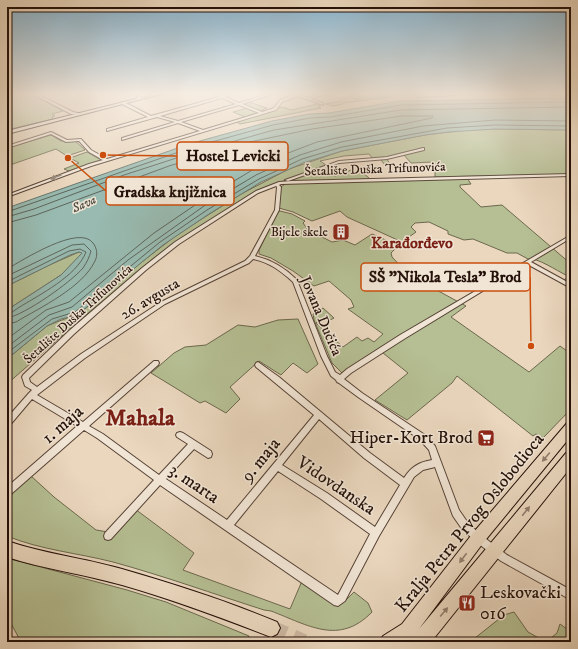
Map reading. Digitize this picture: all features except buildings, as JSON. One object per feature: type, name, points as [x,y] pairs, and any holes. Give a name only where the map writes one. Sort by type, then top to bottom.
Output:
[{"type":"main road","points":[[8,133],[44,123]]},
{"type":"main road","name":"Kralja Petra Prvog Oslobodioca","points":[[399,642],[478,538],[571,428]]},
{"type":"main road","points":[[420,642],[571,456]]},
{"type":"main road","points":[[7,549],[31,557],[78,566],[122,577],[210,605],[271,628]]},
{"type":"main road","points":[[389,642],[416,621]]},
{"type":"street","points":[[108,130],[133,123]]},
{"type":"street","points":[[123,139],[173,123]]},
{"type":"street","points":[[181,123],[204,131]]},
{"type":"street","points":[[9,196],[106,160],[229,123]]},
{"type":"street","points":[[7,147],[52,133],[66,141],[79,139],[88,149],[106,160]]},
{"type":"street","points":[[279,184],[339,162],[396,157],[423,149]]},
{"type":"street","name":"Šetalište Duška Trifunovića","points":[[34,393],[27,384],[25,377],[72,332],[139,273],[190,234],[252,195],[279,184],[571,175]]},
{"type":"street","name":"26. avgusta","points":[[7,423],[34,393],[83,356],[163,303],[240,266],[252,257],[277,210],[279,184]]},
{"type":"street","points":[[339,380],[360,364],[571,236]]},
{"type":"street","name":"Jovana Dučića","points":[[252,257],[269,261],[288,274],[295,281],[327,364],[339,380],[422,437],[432,448],[456,513],[465,526],[504,558],[571,595]]},
{"type":"street","points":[[527,262],[571,286]]},
{"type":"street","name":"1. maja","points":[[7,492],[156,363]]},
{"type":"street","points":[[258,365],[384,469],[405,484]]},
{"type":"street","name":"3. marta","points":[[34,393],[100,436],[160,480],[338,601]]},
{"type":"street","name":"9. maja","points":[[228,526],[319,414]]},
{"type":"street","points":[[180,435],[208,454]]},
{"type":"street","points":[[108,536],[193,444]]},
{"type":"street","name":"Vidovdanska","points":[[338,601],[342,598],[376,533],[411,474],[419,466],[438,463]]},
{"type":"street","name":"Vidovdanska","points":[[277,466],[324,496],[376,533]]},
{"type":"green space","points":[[7,123],[35,123],[7,130]]},
{"type":"green space","points":[[467,130],[571,130],[571,174],[435,177],[435,164],[433,162],[411,163],[403,154],[386,158],[391,165],[385,165],[380,159],[374,160],[369,154],[344,156],[320,161],[326,165],[254,192],[180,239],[154,258],[87,314],[7,384],[7,359],[47,326],[80,313],[178,234],[241,194],[289,169],[342,151],[425,135]]},
{"type":"green space","points":[[51,135],[61,141],[74,140],[85,150],[67,156],[56,149],[10,165],[10,147]]},
{"type":"green space","points":[[87,152],[101,160],[69,171],[64,169],[79,163],[70,158]]},
{"type":"green space","points":[[321,168],[335,176],[351,170],[354,172],[361,171],[370,179],[287,182]]},
{"type":"green space","points":[[467,178],[471,184],[460,185],[460,187],[481,207],[502,205],[571,264],[571,284],[564,280],[568,277],[566,275],[542,262],[528,259],[517,253],[507,253],[473,239],[464,240],[448,234],[448,231],[429,222],[415,223],[411,227],[416,232],[402,242],[347,217],[340,211],[312,221],[293,212],[279,208],[279,188],[287,183]]},
{"type":"green space","points":[[280,211],[292,214],[305,221],[303,223],[308,230],[332,242],[343,240],[355,245],[372,234],[397,245],[391,253],[392,257],[409,275],[466,306],[451,317],[529,372],[560,346],[571,354],[571,409],[543,438],[536,434],[533,436],[457,376],[452,383],[407,420],[375,400],[408,373],[378,349],[342,373],[332,363],[314,320],[313,314],[323,308],[334,318],[328,321],[324,318],[316,323],[343,347],[357,337],[362,341],[368,338],[374,342],[383,334],[348,309],[354,307],[351,300],[329,281],[314,286],[271,258],[259,254],[259,250],[278,212]]},
{"type":"green space","points":[[79,252],[82,253],[81,255],[61,275],[7,310],[7,286]]},
{"type":"green space","points":[[298,319],[318,364],[307,373],[293,363],[281,375],[259,361],[230,387],[240,399],[226,413],[205,401],[200,403],[151,373],[174,353],[185,347],[206,345],[238,325],[255,327],[278,320]]},
{"type":"green space","points":[[31,476],[54,497],[96,530],[108,532],[131,506],[194,553],[183,570],[290,609],[302,581],[336,605],[343,603],[354,592],[368,603],[372,612],[360,622],[348,628],[323,630],[271,611],[132,567],[33,545],[7,536],[7,495]]},
{"type":"green space","points":[[7,558],[166,602],[249,636],[247,642],[21,642],[7,616]]},
{"type":"green space","points":[[514,612],[528,632],[546,642],[478,642],[475,638],[504,615]]},
{"type":"green space","points":[[560,624],[571,632],[571,642],[546,642],[557,633]]},
{"type":"water","name":"Sava","points":[[264,123],[571,123],[571,130],[495,129],[425,135],[342,151],[303,163],[261,182],[209,214],[163,245],[77,315],[61,319],[47,326],[7,359],[7,310],[61,275],[82,253],[79,252],[70,255],[7,286],[7,208],[189,144]]},
{"type":"tunnel","points":[[271,628],[304,642]]},
{"type":"place","name":"Hostel Levicki","points":[[103,155]]},
{"type":"place","name":"Gradska knjižnica","points":[[68,158]]},
{"type":"place","name":"Bijele skele","points":[[341,232]]},
{"type":"place","name":"SŠ \"Nikola Tesla\" Brod","points":[[531,346]]},
{"type":"place","name":"Hiper-Kort Brod","points":[[486,438]]},
{"type":"place","name":"Leskovački 016","points":[[467,603]]},
{"type":"district","name":"Karađorđevo","points":[[412,243]]},
{"type":"district","name":"Mahala","points":[[140,418]]}]
